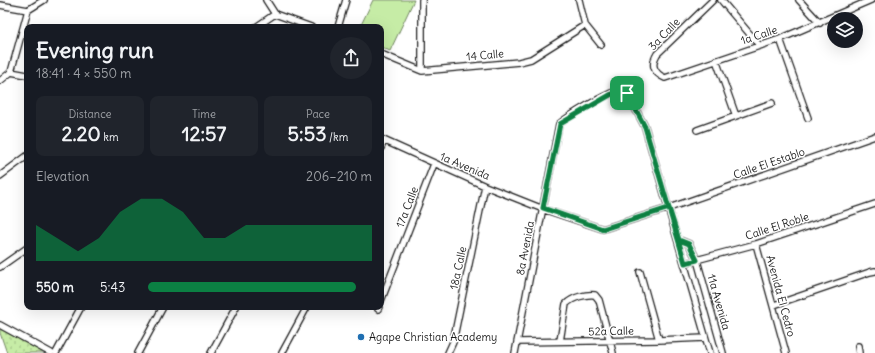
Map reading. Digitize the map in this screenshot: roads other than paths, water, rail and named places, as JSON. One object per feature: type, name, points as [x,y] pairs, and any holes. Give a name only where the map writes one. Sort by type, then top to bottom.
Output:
[{"type":"street","points":[[0,6],[28,10],[44,0]]},
{"type":"street","points":[[266,0],[275,14],[303,24]]},
{"type":"street","points":[[339,24],[346,0]]},
{"type":"street","points":[[422,71],[423,0]]},
{"type":"street","points":[[579,0],[585,25],[601,45]]},
{"type":"street","name":"3a Calle","points":[[654,69],[653,60],[657,54],[713,0]]},
{"type":"street","points":[[721,0],[759,45]]},
{"type":"street","points":[[799,0],[820,23]]},
{"type":"street","name":"1a Calle","points":[[654,69],[659,76],[665,78],[780,39],[871,0]]},
{"type":"street","points":[[24,24],[28,10]]},
{"type":"street","points":[[260,24],[275,14]]},
{"type":"street","points":[[0,81],[11,72],[24,25]]},
{"type":"street","name":"14 Calle","points":[[384,55],[422,71],[519,62],[531,59],[585,25]]},
{"type":"street","points":[[780,39],[808,118]]},
{"type":"street","points":[[716,60],[736,116]]},
{"type":"street","points":[[11,72],[24,74]]},
{"type":"street","name":"11a Avenida","points":[[622,90],[627,93],[645,127],[679,240],[710,353]]},
{"type":"street","name":"8a Avenida","points":[[515,353],[560,124],[594,103],[622,90]]},
{"type":"street","points":[[697,130],[772,103]]},
{"type":"street","name":"Calle El Establo","points":[[543,208],[603,229],[669,208],[875,136]]},
{"type":"street","name":"1a Avenida","points":[[384,140],[485,186],[543,208]]},
{"type":"street","points":[[0,176],[24,158]]},
{"type":"street","name":"17a Calle","points":[[384,293],[434,164]]},
{"type":"street","name":"18a Calle","points":[[448,353],[452,342],[485,186]]},
{"type":"street","name":"Calle El Roble","points":[[685,263],[756,244],[875,204]]},
{"type":"street","name":"11a Avenida","points":[[679,240],[689,244],[697,260],[723,353]]},
{"type":"street","name":"Avenida El Cedro","points":[[756,244],[786,353]]},
{"type":"street","points":[[0,268],[24,250]]},
{"type":"street","points":[[774,305],[875,271]]},
{"type":"street","points":[[640,272],[659,340]]},
{"type":"street","points":[[560,341],[566,304],[570,300],[589,294],[595,295],[599,300],[613,353]]},
{"type":"street","points":[[56,353],[79,310]]},
{"type":"street","points":[[138,353],[161,310]]},
{"type":"street","points":[[211,353],[234,310]]},
{"type":"street","points":[[282,353],[306,310]]},
{"type":"street","points":[[0,325],[51,353]]},
{"type":"street","name":"52a Calle","points":[[517,342],[706,338]]},
{"type":"street","points":[[858,346],[859,353]]},
{"type":"place","name":"Agape Christian Academy","points":[[361,337]]}]
